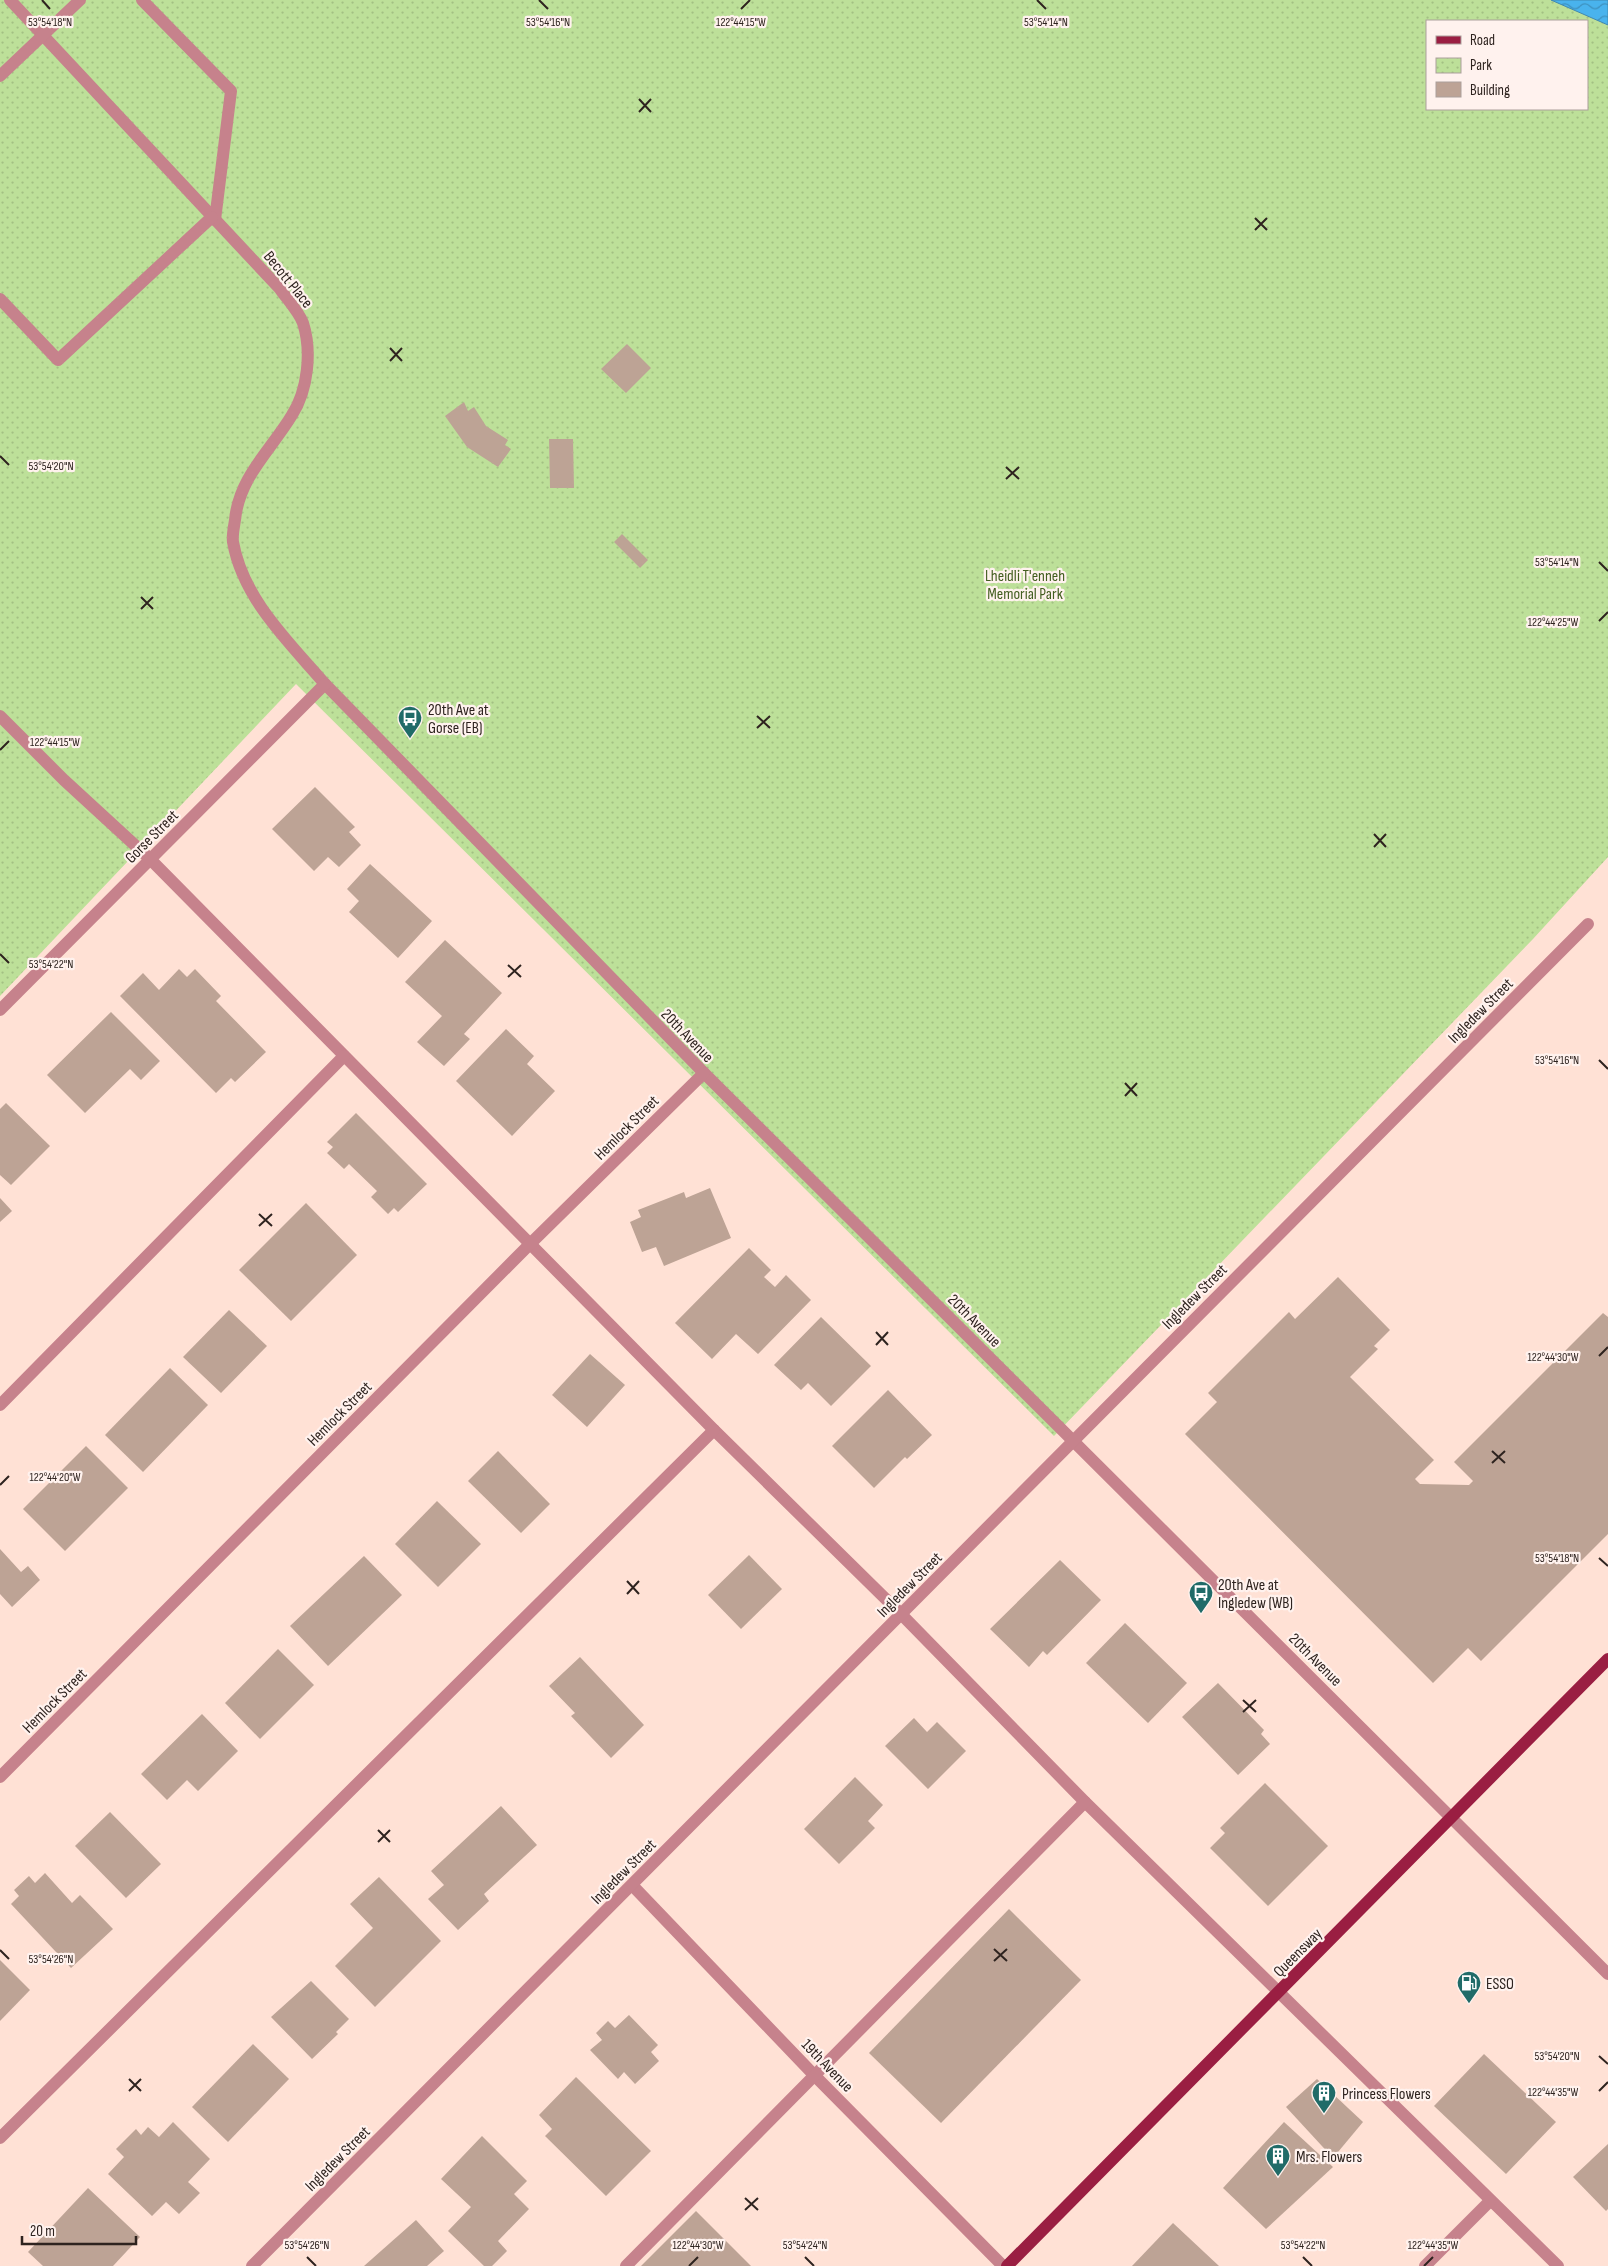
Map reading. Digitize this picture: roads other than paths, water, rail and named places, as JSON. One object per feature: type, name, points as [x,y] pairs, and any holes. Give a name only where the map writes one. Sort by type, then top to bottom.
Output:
[{"type":"main road","name":"Queensway","points":[[1007,2266],[1608,1659]]},
{"type":"street","name":"Becott Place","points":[[10,0],[280,289],[303,322],[308,354],[304,388],[293,414],[254,466],[237,503],[233,541],[244,577],[266,616],[325,684]]},
{"type":"street","points":[[0,76],[42,34],[80,0]]},
{"type":"street","points":[[0,299],[58,360],[213,218],[231,91],[142,0]]},
{"type":"street","name":"Gorse Street","points":[[0,1010],[325,684]]},
{"type":"street","name":"20th Avenue","points":[[325,684],[704,1073],[1608,1974]]},
{"type":"street","points":[[0,716],[64,780],[150,859],[714,1430],[901,1614],[1085,1802],[1278,1994],[1558,2266]]},
{"type":"street","name":"Ingledew Street","points":[[252,2266],[1588,924]]},
{"type":"street","points":[[0,1405],[344,1056]]},
{"type":"street","name":"Hemlock Street","points":[[0,1777],[530,1244],[704,1073]]},
{"type":"street","points":[[0,2138],[714,1430]]},
{"type":"street","points":[[626,2266],[1085,1802]]},
{"type":"street","name":"19th Avenue","points":[[632,1885],[815,2076],[1003,2266]]},
{"type":"street","points":[[1425,2266],[1490,2201]]},
{"type":"water","points":[[1551,0],[1608,0],[1608,25]]},
{"type":"place","name":"20th Ave at Gorse (EB)","points":[[410,739]]},
{"type":"place","name":"20th Ave at Ingledew (WB)","points":[[1201,1614]]},
{"type":"place","name":"ESSO","points":[[1469,2004]]},
{"type":"place","name":"Princess Flowers","points":[[1324,2114]]},
{"type":"place","name":"Mrs. Flowers","points":[[1278,2177]]},
{"type":"park label","name":"Lheidli T'enneh Memorial Park","points":[[1025,584]]}]
